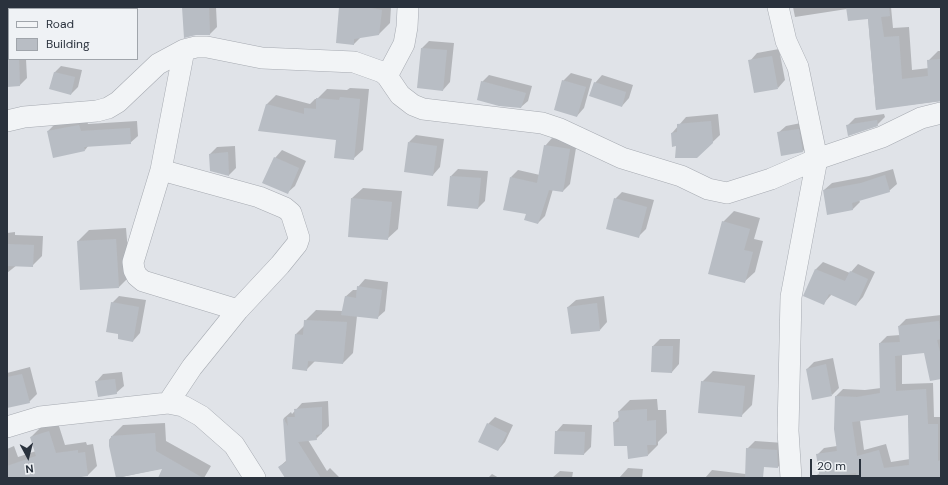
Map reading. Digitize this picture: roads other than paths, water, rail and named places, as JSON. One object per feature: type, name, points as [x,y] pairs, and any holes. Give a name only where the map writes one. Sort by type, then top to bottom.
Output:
[{"type":"street","points":[[387,76],[404,44],[408,7]]},
{"type":"street","points":[[778,7],[786,41],[798,66],[817,159],[791,297],[788,431],[791,478]]},
{"type":"street","points":[[7,121],[24,117],[97,111],[108,108],[118,102],[158,64],[184,50],[196,47],[207,47],[262,58],[354,62],[376,69],[387,76],[400,95],[413,105],[423,110],[542,124],[560,129],[622,158],[681,176],[719,193],[727,193],[771,179],[817,159],[882,137],[921,118],[941,113]]},
{"type":"street","points":[[184,50],[161,170],[133,262],[135,274],[143,281],[238,310]]},
{"type":"street","points":[[161,170],[259,197],[285,208],[291,213],[299,238],[297,244],[238,310],[192,367],[168,403]]},
{"type":"street","points":[[7,427],[40,417],[168,403],[183,406],[201,416],[234,445],[255,478]]}]
